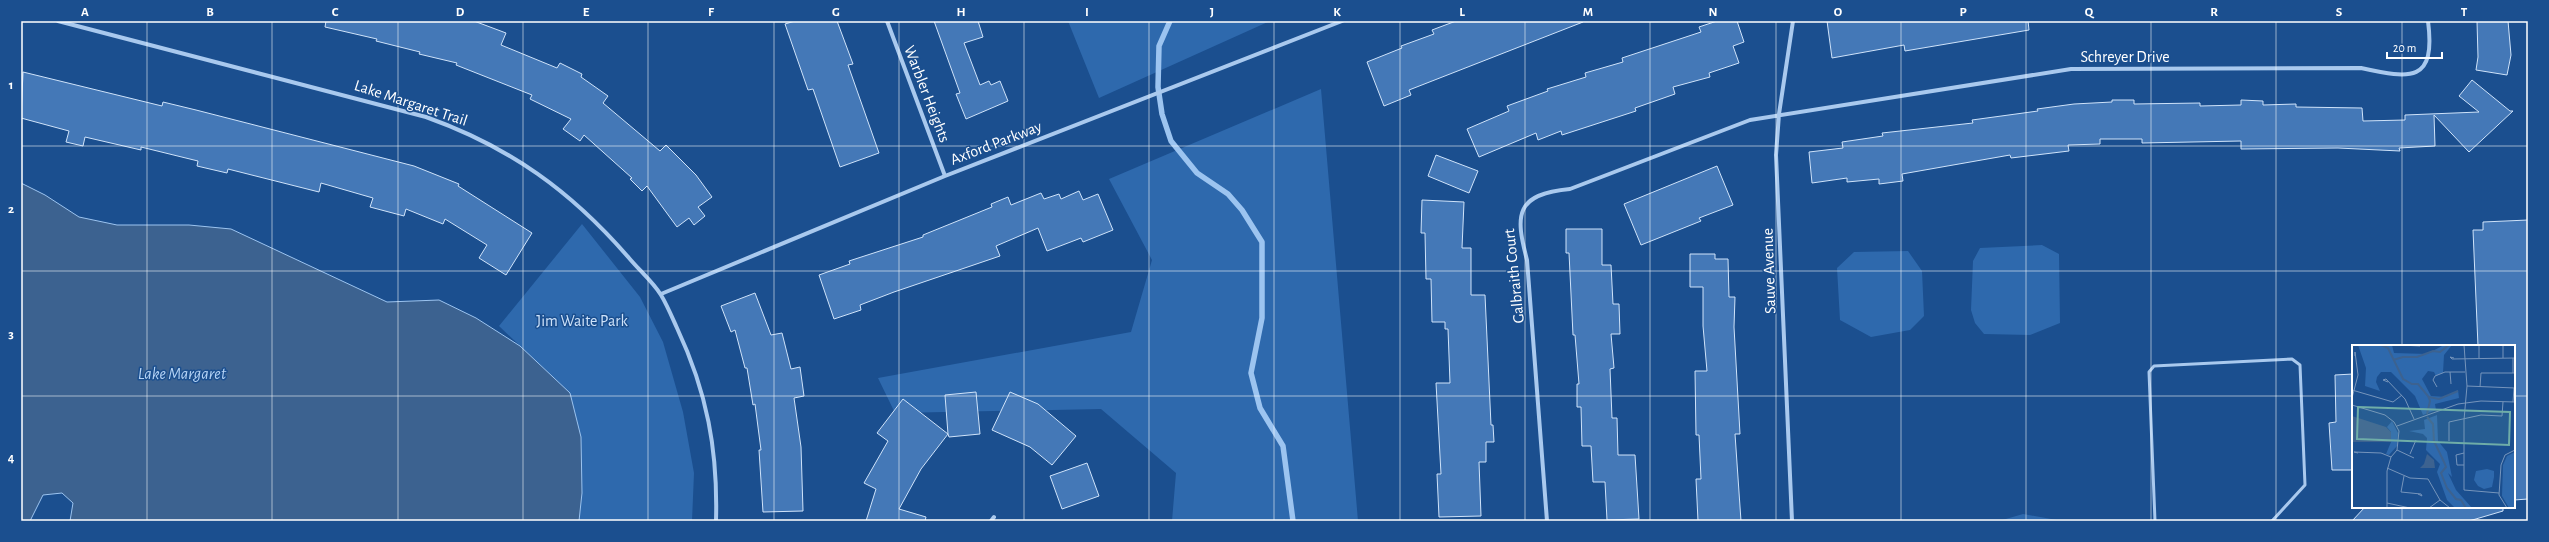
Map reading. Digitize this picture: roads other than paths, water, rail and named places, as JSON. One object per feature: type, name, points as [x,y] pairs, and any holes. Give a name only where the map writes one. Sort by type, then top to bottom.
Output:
[{"type":"street","name":"Lake Margaret Trail","points":[[58,21],[390,106],[461,129],[532,168],[561,189],[598,224],[661,294],[699,384],[711,430],[717,477],[716,521]]},
{"type":"street","name":"Warbler Heights","points":[[887,21],[945,176]]},
{"type":"street","name":"Axford Parkway","points":[[661,294],[945,176],[1342,21]]},
{"type":"street","name":"Sauve Avenue","points":[[1792,521],[1776,155],[1779,114],[1793,21]]},
{"type":"street","name":"Schreyer Drive","points":[[1779,114],[2072,69],[2361,68],[2391,75],[2407,75],[2424,67],[2430,56],[2428,21]]},
{"type":"street","name":"Galbraith Court","points":[[1547,521],[1527,260],[1520,232],[1520,216],[1527,205],[1545,192],[1570,189],[1750,120],[1779,114]]},
{"type":"street","points":[[991,521],[994,517]]},
{"type":"lane","points":[[2155,521],[2149,372],[2154,366],[2292,359],[2300,365],[2305,485],[2272,521]]},
{"type":"water","name":"Lake Margaret","points":[[21,183],[45,195],[79,217],[117,225],[189,225],[231,229],[387,302],[439,300],[476,318],[520,346],[570,393],[581,437],[582,493],[579,521],[70,521],[73,503],[62,493],[43,495],[30,521],[21,521]]},
{"type":"waterway","points":[[1170,21],[1159,46],[1158,87],[1162,114],[1171,141],[1197,173],[1228,194],[1242,210],[1262,242],[1262,318],[1251,373],[1260,408],[1283,446],[1293,521]]},
{"type":"park label","name":"Jim Waite Park","points":[[582,321]]}]
